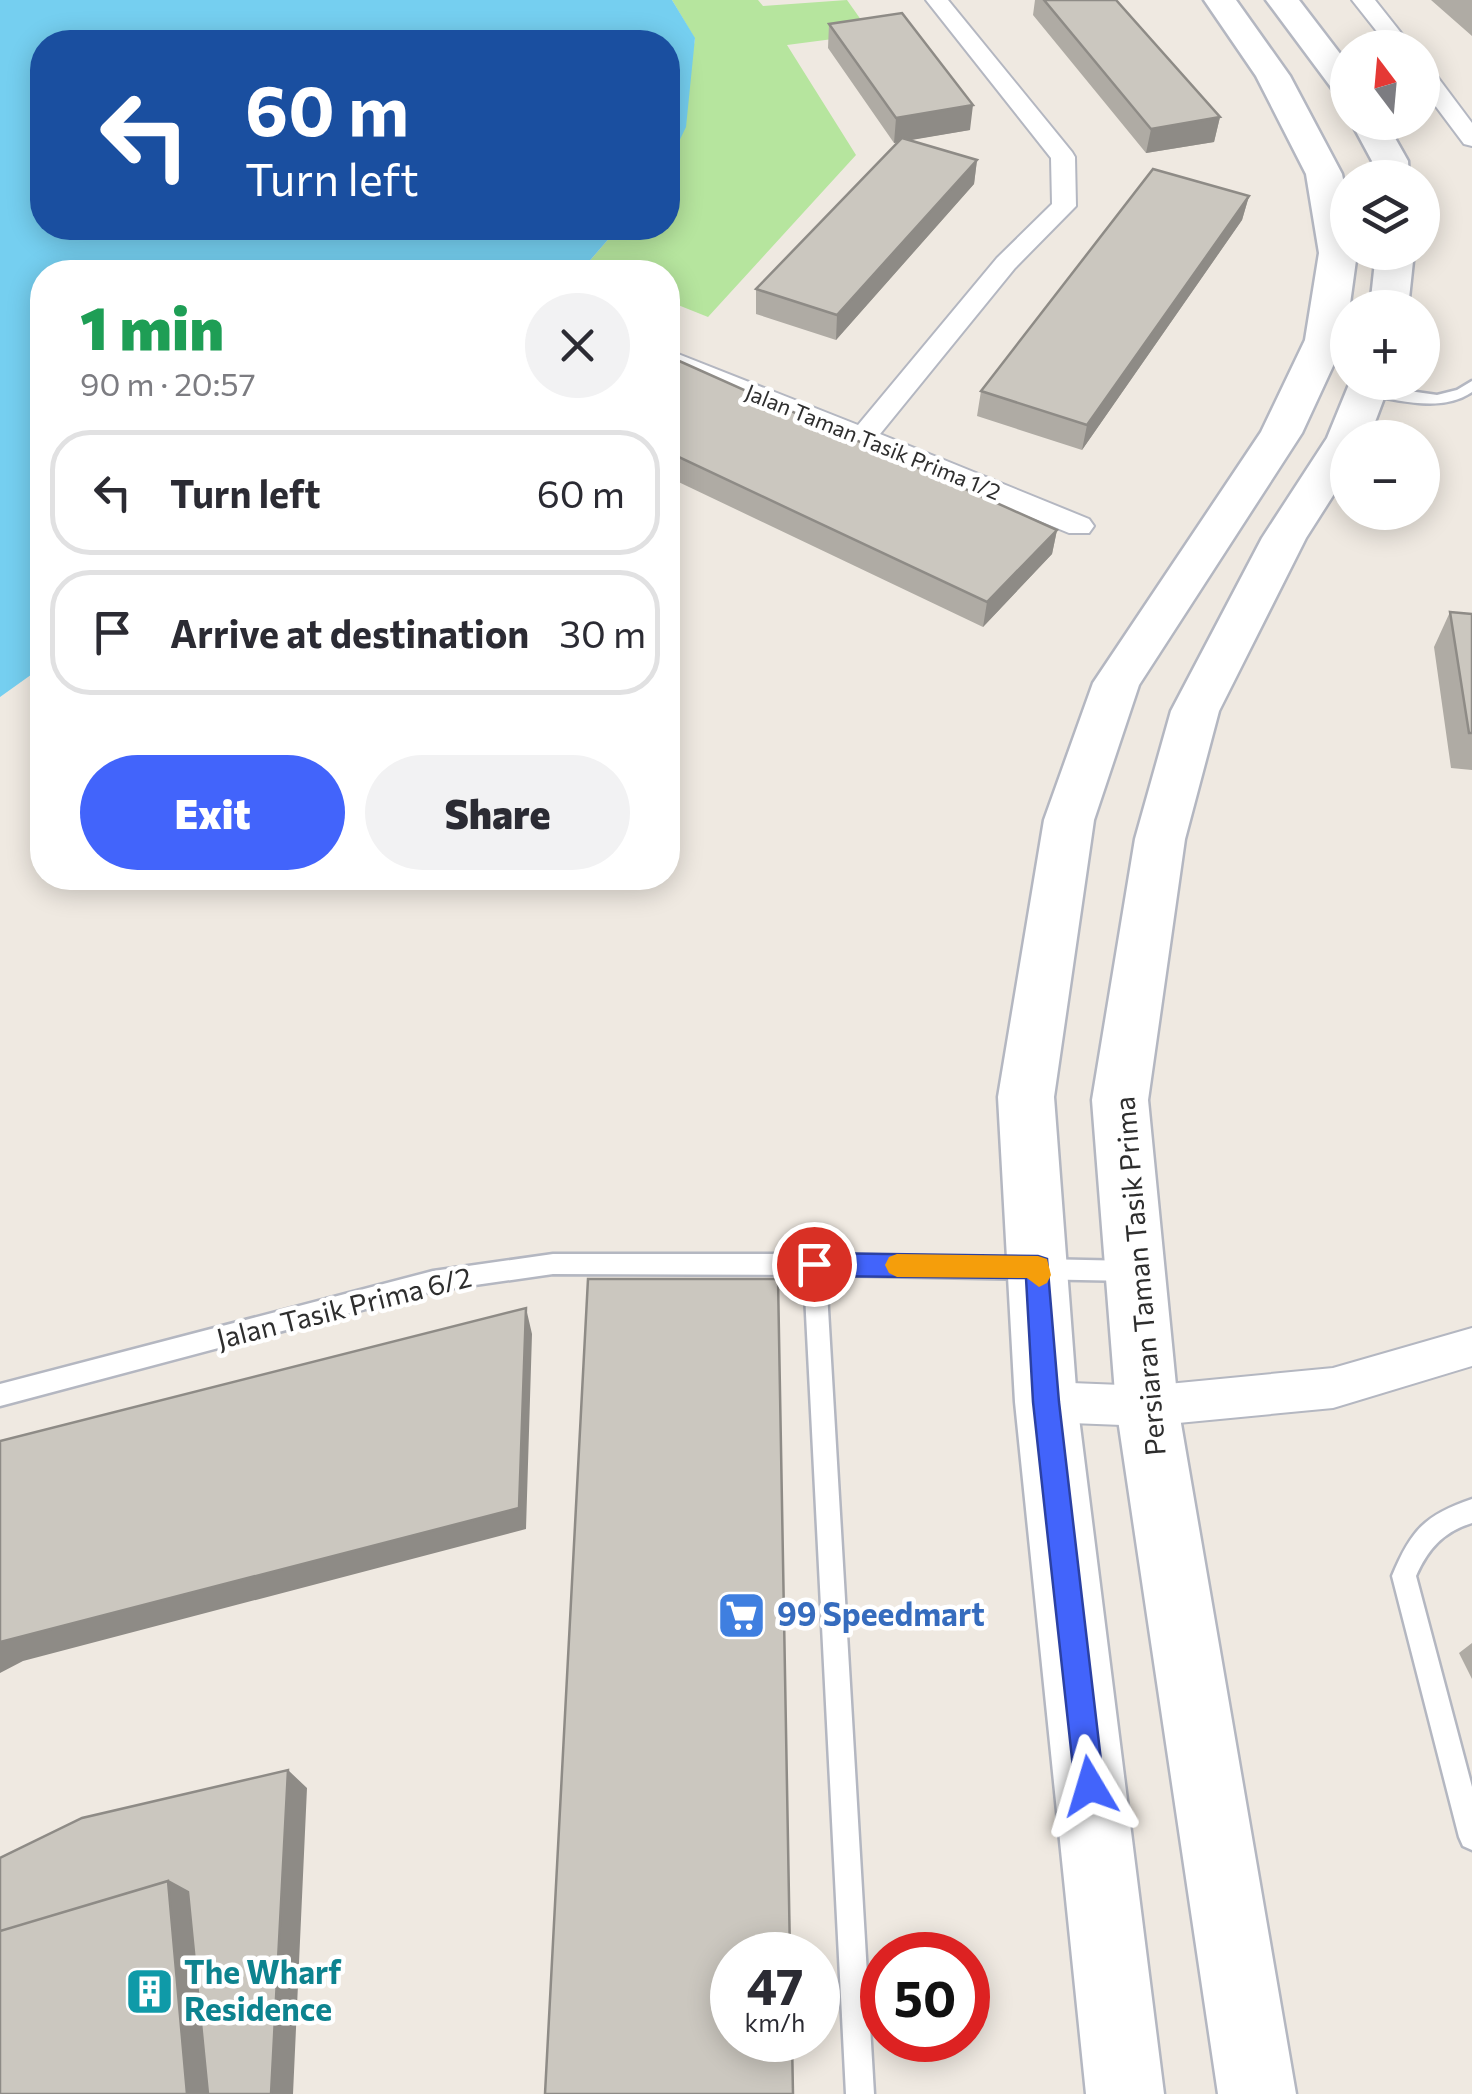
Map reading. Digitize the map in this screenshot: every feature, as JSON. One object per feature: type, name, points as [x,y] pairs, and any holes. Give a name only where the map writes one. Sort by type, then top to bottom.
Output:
[{"type":"main road","points":[[1125,2094],[1046,1402],[1026,1096],[1069,820],[1116,683],[1281,432],[1324,340],[1338,253],[1324,174],[1274,76],[1220,0]]},
{"type":"main road","points":[[1282,0],[1330,63]]},
{"type":"main road","name":"Persiaran Taman Tasik Prima","points":[[1257,2094],[1147,1406],[1120,1100],[1160,838],[1194,711],[1284,538],[1330,466]]},
{"type":"street","points":[[863,437],[1006,263],[1064,206],[1063,157],[938,0]]},
{"type":"street","points":[[1363,0],[1387,30]]},
{"type":"street","points":[[1440,96],[1472,140]]},
{"type":"street","name":"Jalan Taman Tasik Prima 1/2","points":[[680,363],[1079,526]]},
{"type":"street","points":[[1046,1402],[1147,1406],[1334,1388],[1472,1348]]},
{"type":"lane","points":[[1440,398],[1458,397],[1472,385]]},
{"type":"lane","name":"Jalan Tasik Prima 6/2","points":[[0,1395],[433,1281],[553,1264],[1038,1267],[1135,1272]]},
{"type":"lane","points":[[814,1264],[860,2094]]},
{"type":"lane","points":[[1472,1510],[1436,1526],[1416,1545],[1404,1576],[1472,1837]]},
{"type":"green space","points":[[672,0],[758,0],[763,6],[847,0],[871,34],[787,45],[856,155],[708,317],[680,306],[680,260],[590,260],[608,240],[680,240],[680,122],[695,39]]},
{"type":"water","points":[[0,0],[672,0],[695,38],[686,127],[680,139],[680,30],[30,30],[30,240],[608,240],[590,260],[30,260],[30,676],[0,697]]},
{"type":"building","points":[[1044,0],[1116,0],[1220,117],[1151,129]]},
{"type":"building","points":[[902,13],[973,105],[896,118],[829,24]]},
{"type":"building","points":[[902,138],[977,160],[837,315],[756,289]]},
{"type":"building","points":[[1153,169],[1249,196],[1087,425],[981,391]]},
{"type":"building","points":[[680,361],[1057,530],[987,602],[680,458]]},
{"type":"building","points":[[1450,612],[1472,614],[1472,733],[1469,733]]},
{"type":"building","points":[[588,1279],[778,1279],[790,1932],[710,1932],[710,2062],[792,2062],[793,2094],[545,2094]]},
{"type":"building","points":[[526,1308],[519,1508],[0,1642],[0,1441]]},
{"type":"building","points":[[288,1770],[271,2094],[208,2094],[188,1892],[168,1881],[0,1931],[0,1858],[82,1818]]},
{"type":"building","points":[[168,1881],[187,2094],[0,2094],[0,1931]]},
{"type":"slow traffic","points":[[897,1265],[1038,1267],[1039,1275]]},
{"type":"place","name":"99 Speedmart","points":[[742,1615]]},
{"type":"place","name":"The Wharf Residence","points":[[149,1991]]},
{"type":"route","points":[[814,1264],[1038,1267],[1046,1402],[1090,1786]]}]
